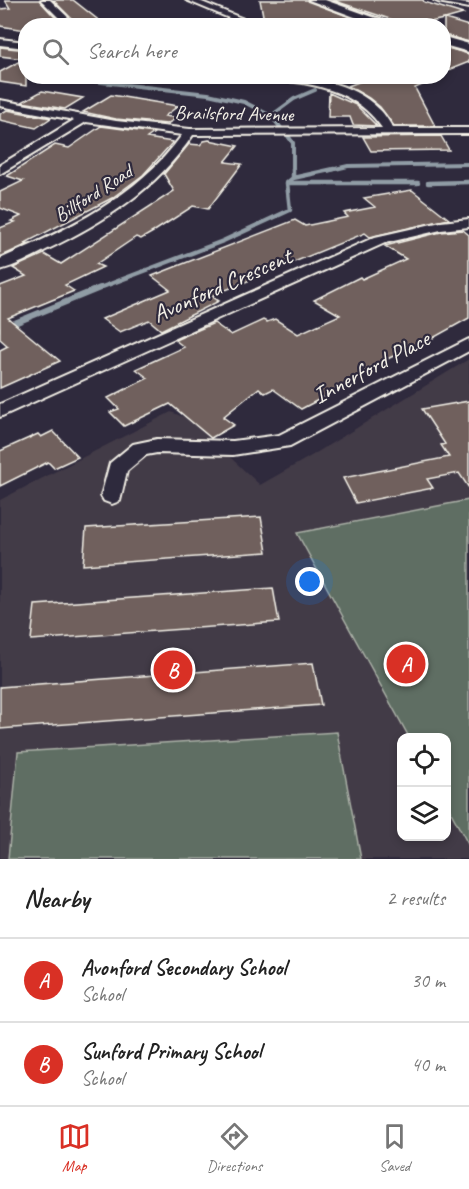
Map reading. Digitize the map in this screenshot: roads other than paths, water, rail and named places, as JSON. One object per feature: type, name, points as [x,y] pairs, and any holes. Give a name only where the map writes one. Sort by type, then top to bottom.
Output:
[{"type":"street","points":[[45,0],[64,18]]},
{"type":"street","points":[[190,0],[236,18]]},
{"type":"street","points":[[314,0],[369,18]]},
{"type":"street","points":[[438,0],[469,6]]},
{"type":"street","points":[[0,42],[18,44]]},
{"type":"street","points":[[451,43],[469,48]]},
{"type":"street","points":[[318,84],[347,94],[373,109],[390,132]]},
{"type":"street","name":"Brailsford Avenue","points":[[0,103],[138,127],[190,132],[469,131]]},
{"type":"street","points":[[0,170],[85,118]]},
{"type":"street","name":"Billford Road","points":[[0,265],[66,234],[128,196],[161,170],[190,132]]},
{"type":"street","name":"Avonford Crescent","points":[[0,411],[380,240],[441,226],[469,223]]},
{"type":"street","name":"Innerford Place","points":[[112,496],[117,468],[140,449],[157,446],[233,448],[283,441],[469,344]]},
{"type":"waterway","points":[[119,84],[208,94],[244,102],[271,116]]},
{"type":"waterway","points":[[271,116],[294,99],[315,90]]},
{"type":"waterway","points":[[271,116],[281,128]]},
{"type":"waterway","points":[[288,136],[293,143],[293,178]]},
{"type":"waterway","points":[[327,171],[348,166],[469,164]]},
{"type":"waterway","points":[[293,178],[334,169]]},
{"type":"waterway","points":[[287,183],[293,178]]},
{"type":"waterway","points":[[428,183],[469,182]]},
{"type":"waterway","points":[[97,289],[223,241],[290,210],[287,183]]},
{"type":"waterway","points":[[287,183],[418,183]]},
{"type":"waterway","points":[[0,329],[100,288]]},
{"type":"place","name":"Avonford Secondary School","points":[[406,664]]},
{"type":"place","name":"Sunford Primary School","points":[[173,670]]}]
